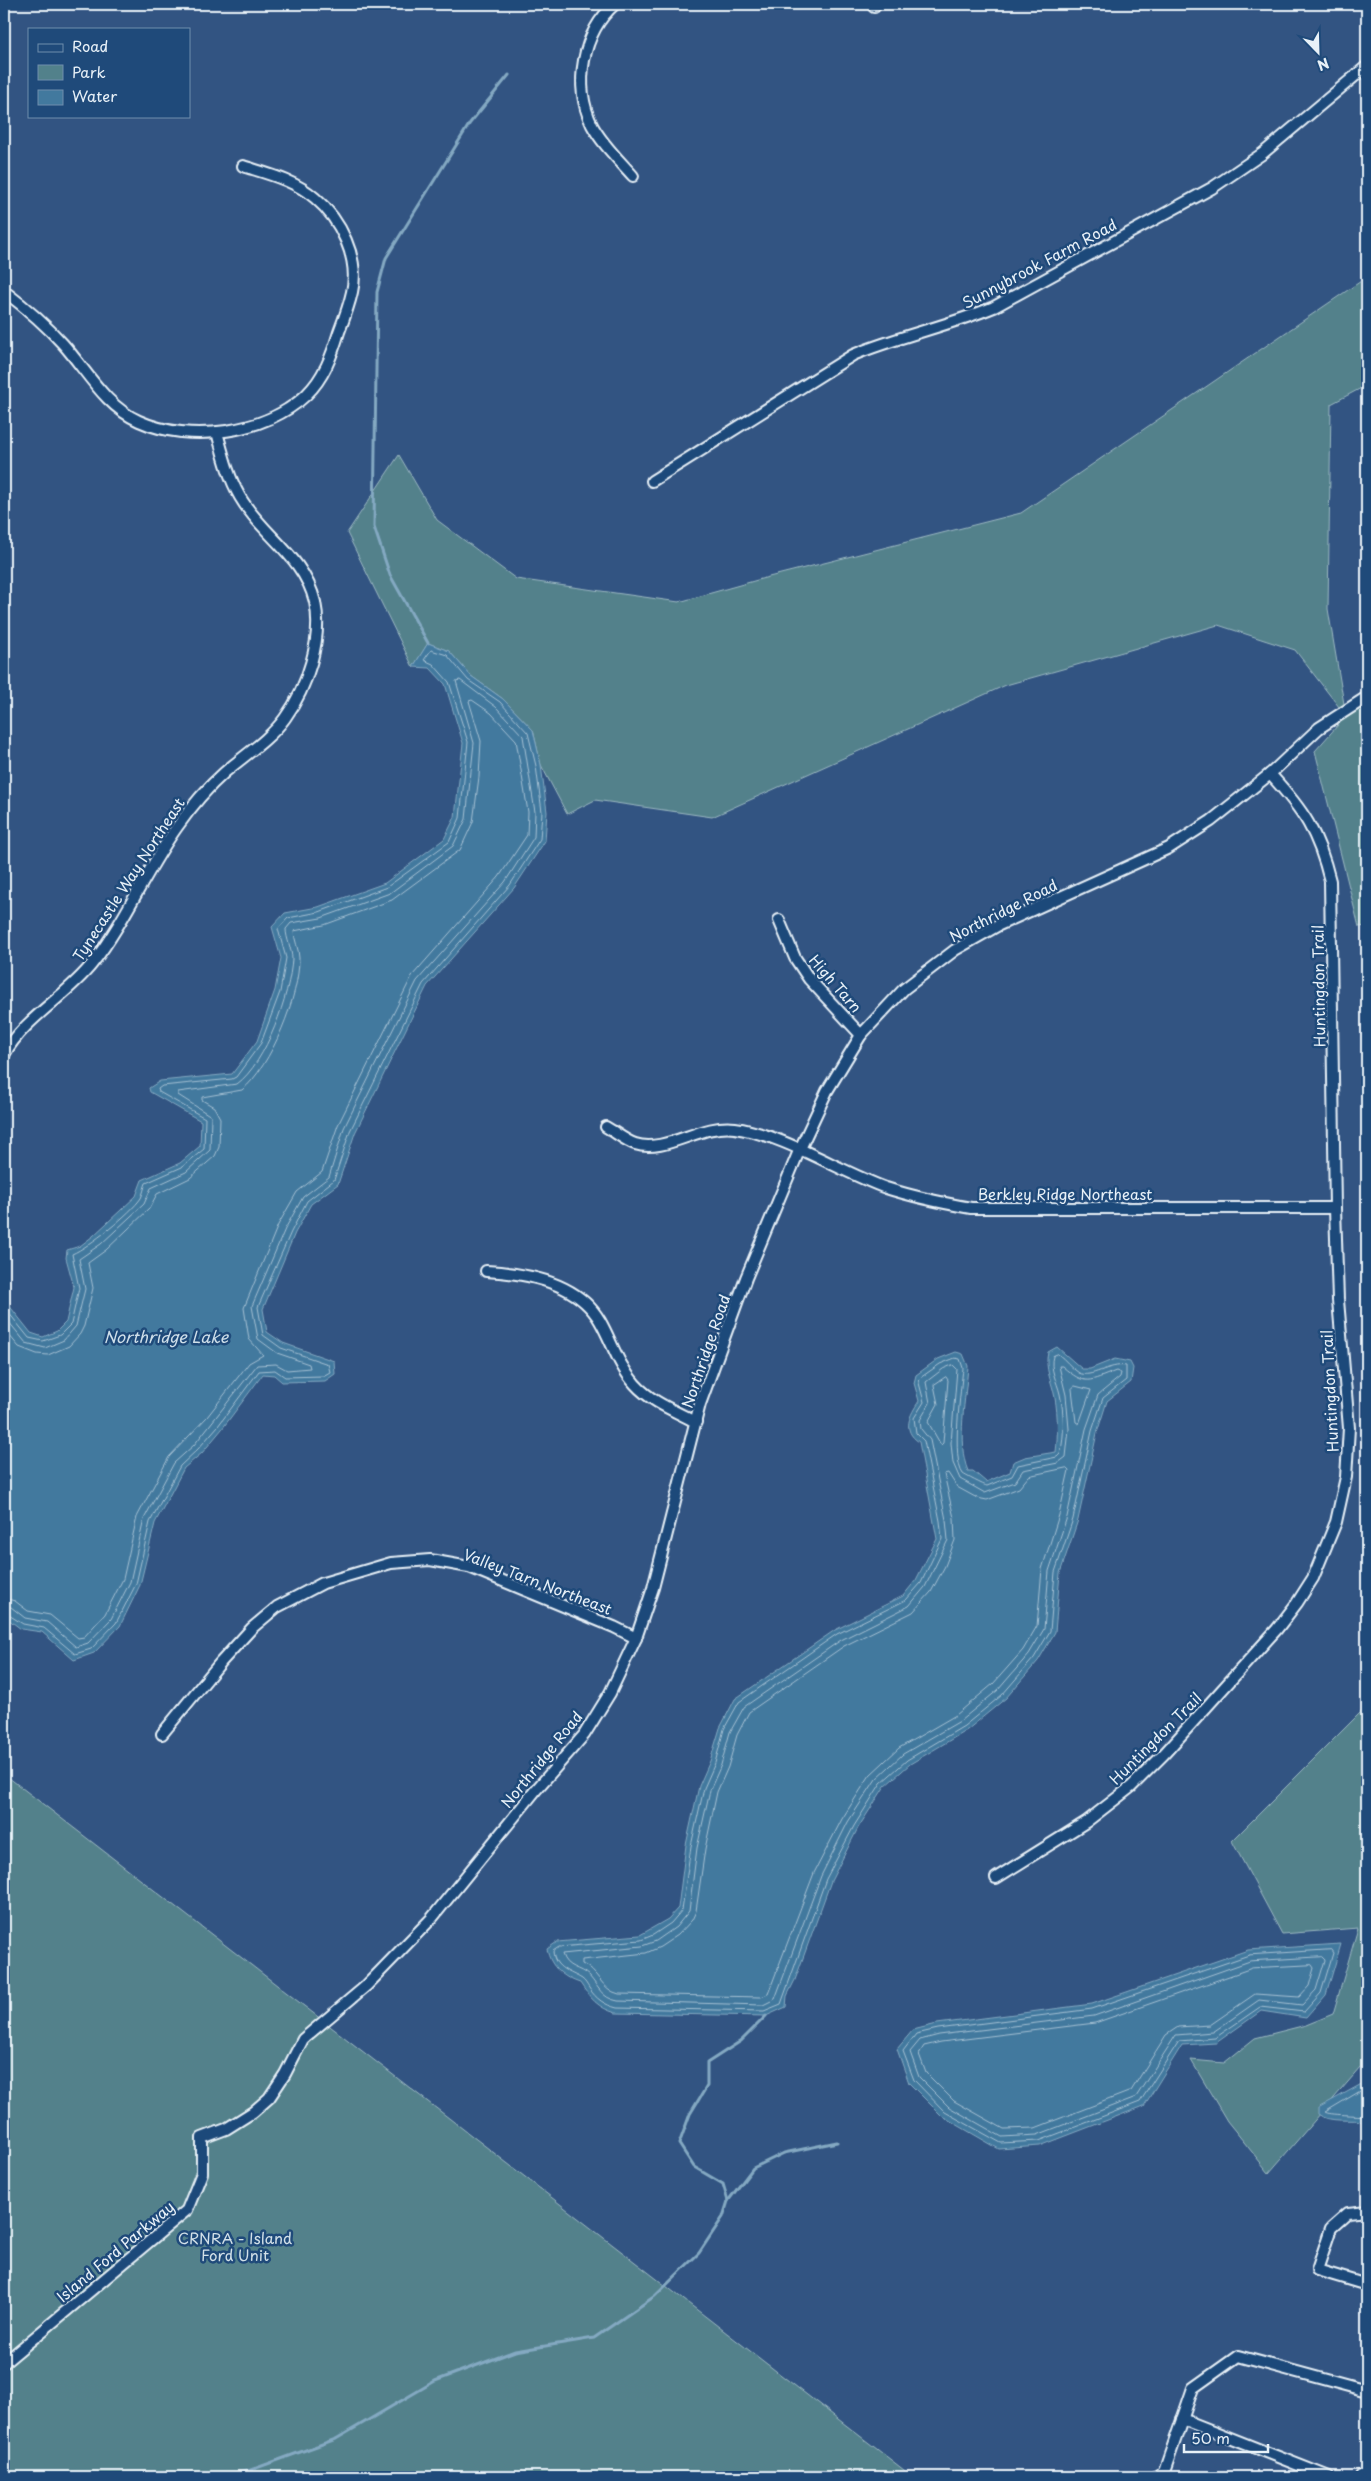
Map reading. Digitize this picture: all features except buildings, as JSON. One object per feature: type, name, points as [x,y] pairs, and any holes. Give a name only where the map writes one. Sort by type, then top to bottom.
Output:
[{"type":"street","points":[[615,4],[602,18],[586,52],[582,72],[583,92],[589,117],[602,140],[633,176]]},
{"type":"street","name":"Sunnybrook Farm Road","points":[[652,481],[853,355],[873,347],[958,322],[994,307],[1212,188],[1262,154],[1367,66]]},
{"type":"street","points":[[4,291],[30,310],[63,344],[95,385],[118,408],[138,421],[161,429],[180,432],[217,432],[273,418],[291,408],[308,394],[332,357],[352,290],[352,270],[348,245],[329,213],[315,198],[298,186],[243,166]]},
{"type":"street","name":"Tynecastle Way Northeast","points":[[4,1055],[22,1031],[74,984],[92,964],[176,828],[205,791],[285,719],[298,698],[312,658],[317,621],[315,602],[309,582],[293,557],[258,521],[240,497],[228,471],[217,432]]},
{"type":"street","name":"Northridge Road","points":[[202,2138],[226,2129],[253,2112],[269,2098],[286,2074],[303,2039],[366,1986],[434,1915],[535,1791],[584,1735],[610,1693],[636,1638],[653,1588],[696,1422],[746,1278],[799,1151],[827,1091],[861,1035],[904,989],[955,950],[999,925],[1169,848],[1211,821],[1270,774],[1319,728],[1367,697]]},
{"type":"street","name":"Huntingdon Trail","points":[[996,1878],[1086,1822],[1131,1787],[1164,1754],[1277,1629],[1297,1603],[1313,1578],[1328,1544],[1342,1500],[1349,1437],[1338,1300],[1330,881],[1322,850],[1310,823],[1297,803],[1270,774]]},
{"type":"street","name":"High Tarn","points":[[779,920],[795,958],[809,979],[861,1035]]},
{"type":"street","name":"Berkley Ridge Northeast","points":[[606,1127],[634,1144],[648,1146],[704,1130],[733,1128],[758,1133],[886,1188],[937,1202],[971,1208],[1335,1208]]},
{"type":"street","points":[[486,1271],[510,1272],[534,1277],[556,1285],[576,1296],[599,1320],[618,1360],[635,1384],[656,1402],[696,1422]]},
{"type":"street","name":"Valley Tarn Northeast","points":[[162,1734],[221,1662],[252,1628],[277,1607],[322,1582],[391,1562],[430,1560],[469,1567],[614,1627],[636,1638]]},
{"type":"street","name":"Island Ford Parkway","points":[[4,2363],[187,2210],[202,2173],[202,2138]]},
{"type":"street","points":[[1367,2211],[1348,2212],[1331,2228],[1317,2270],[1367,2285]]},
{"type":"street","points":[[1155,2477],[1164,2472],[1193,2388],[1238,2356],[1367,2391]]},
{"type":"street","points":[[1182,2419],[1329,2477]]},
{"type":"street","points":[[1361,2477],[1367,2474]]},
{"type":"green space","points":[[1367,277],[1367,385],[1331,404],[1328,609],[1346,716],[1295,650],[1218,625],[1006,685],[712,817],[595,800],[567,814],[541,765],[533,730],[503,699],[471,676],[449,651],[428,643],[413,667],[347,533],[399,455],[437,520],[516,579],[679,602],[761,579],[1021,513]]},
{"type":"green space","points":[[1367,706],[1367,926],[1359,927],[1315,751],[1346,716]]},
{"type":"green space","points":[[1367,1706],[1367,2060],[1269,2173],[1227,2121],[1191,2060],[1224,2063],[1255,2038],[1306,2025],[1333,2014],[1358,1928],[1282,1934],[1232,1841]]},
{"type":"green space","name":"CRNRA - Island Ford Unit","points":[[4,1774],[913,2477],[4,2477]]},
{"type":"water","name":"Northridge Lake","points":[[428,643],[449,651],[471,676],[503,699],[533,730],[541,765],[547,812],[545,841],[514,888],[427,986],[355,1133],[338,1184],[311,1204],[295,1233],[263,1309],[267,1332],[283,1343],[334,1361],[335,1374],[325,1381],[282,1382],[274,1375],[263,1374],[202,1453],[184,1468],[155,1523],[140,1585],[120,1626],[94,1653],[74,1660],[42,1632],[21,1629],[4,1616],[4,1299],[31,1333],[43,1337],[57,1331],[66,1322],[74,1287],[66,1258],[67,1250],[80,1246],[93,1236],[136,1196],[142,1180],[180,1163],[200,1146],[201,1121],[150,1092],[149,1088],[160,1081],[232,1074],[257,1041],[275,990],[281,958],[272,927],[285,913],[318,907],[385,883],[444,839],[455,817],[463,743],[445,684],[430,668],[413,667]]},
{"type":"water","points":[[1057,1347],[1082,1369],[1090,1369],[1115,1359],[1130,1362],[1133,1368],[1131,1382],[1107,1401],[1097,1433],[1078,1520],[1060,1573],[1055,1632],[1038,1661],[1006,1698],[967,1730],[910,1764],[885,1786],[858,1828],[831,1881],[795,1980],[787,1996],[786,2007],[766,2016],[616,2013],[599,2005],[580,1983],[559,1971],[551,1961],[547,1949],[557,1942],[640,1935],[668,1919],[678,1908],[686,1845],[699,1786],[710,1761],[720,1728],[735,1699],[835,1630],[903,1596],[916,1580],[937,1539],[919,1442],[913,1437],[909,1427],[910,1417],[919,1401],[914,1383],[916,1375],[938,1359],[956,1352],[963,1354],[968,1366],[962,1433],[964,1459],[968,1471],[973,1471],[986,1482],[1010,1472],[1013,1462],[1025,1457],[1056,1452],[1057,1412],[1047,1358],[1048,1352]]},
{"type":"water","points":[[1341,1944],[1326,1995],[1306,2018],[1261,2011],[1216,2043],[1182,2045],[1144,2106],[1040,2146],[999,2149],[942,2116],[909,2083],[897,2049],[913,2030],[937,2024],[1092,2004],[1248,1950]]},
{"type":"water","points":[[1367,2081],[1367,2121],[1334,2120],[1318,2114],[1318,2108]]},
{"type":"waterway","points":[[428,643],[390,575],[374,527],[377,292],[386,258],[470,123],[509,75]]},
{"type":"waterway","points":[[220,2477],[248,2471],[336,2439],[435,2381],[515,2351],[594,2338],[655,2296],[699,2253],[723,2217],[728,2201],[723,2184],[694,2167],[679,2144],[690,2114],[707,2086],[707,2063],[741,2041],[766,2016]]},
{"type":"waterway","points":[[728,2201],[753,2168],[784,2153],[837,2142]]}]
